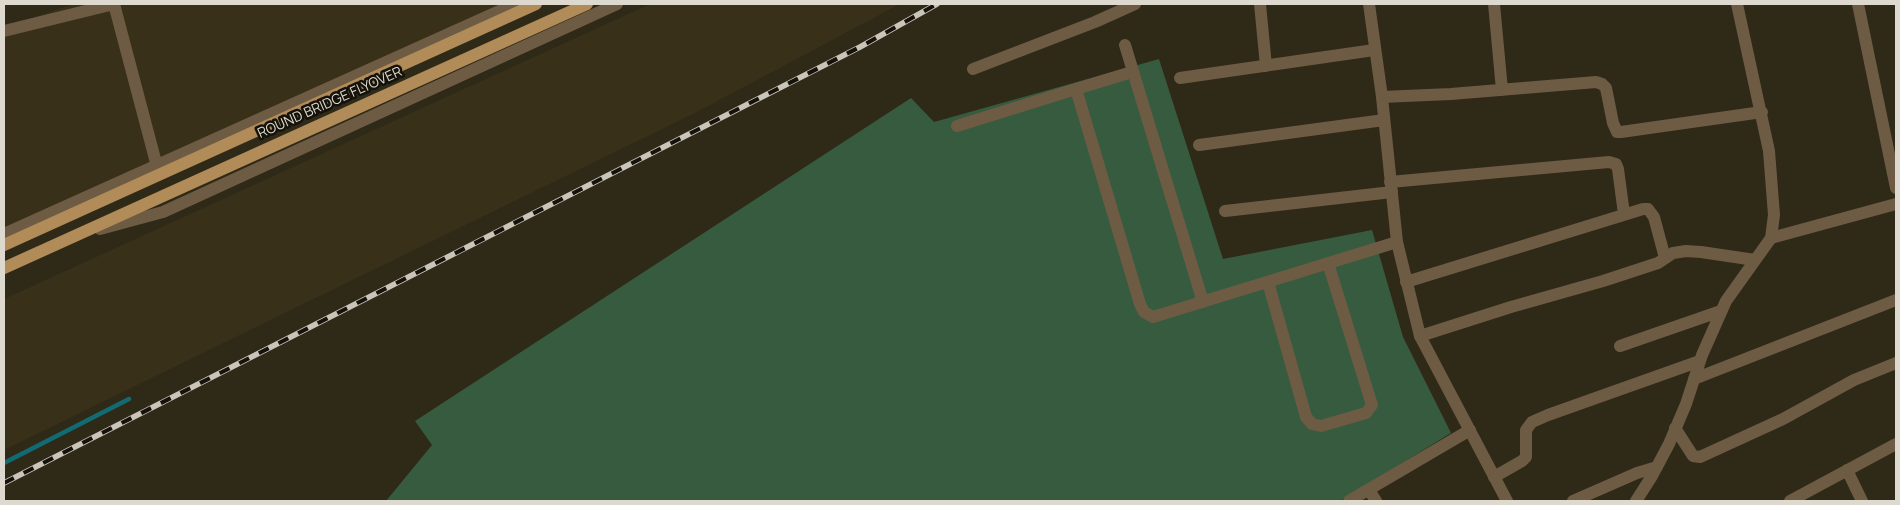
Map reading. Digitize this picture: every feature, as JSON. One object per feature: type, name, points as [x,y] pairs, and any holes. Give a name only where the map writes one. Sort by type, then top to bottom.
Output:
[{"type":"main road","name":"ROUND BRIDGE FLYOVER","points":[[4,245],[158,170],[176,166],[536,4]]},
{"type":"main road","name":"ROUND BRIDGE FLYOVER","points":[[4,268],[588,4]]},
{"type":"street","points":[[4,31],[114,4],[158,170]]},
{"type":"street","points":[[4,234],[158,170],[515,4]]},
{"type":"street","points":[[86,231],[163,212],[617,4]]},
{"type":"street","points":[[973,69],[1095,22],[1135,4]]},
{"type":"street","points":[[1260,4],[1266,66]]},
{"type":"street","points":[[1369,4],[1382,97],[1396,242],[1420,336],[1507,501]]},
{"type":"street","points":[[1494,4],[1502,90]]},
{"type":"street","points":[[1636,501],[1657,467],[1675,428],[1721,311],[1730,295],[1771,238],[1774,215],[1769,151],[1737,4]]},
{"type":"street","points":[[1858,4],[1896,188]]},
{"type":"street","points":[[1125,45],[1203,302]]},
{"type":"street","points":[[1180,78],[1374,50]]},
{"type":"street","points":[[957,126],[1132,72]]},
{"type":"street","points":[[1382,97],[1451,94],[1584,82],[1602,84],[1606,88],[1614,128],[1617,132],[1762,112]]},
{"type":"street","points":[[1076,88],[1144,312],[1153,317],[1396,242]]},
{"type":"street","points":[[1199,144],[1384,120]]},
{"type":"street","points":[[1225,211],[1391,187],[1609,162],[1616,164],[1618,169],[1624,214]]},
{"type":"street","points":[[1771,238],[1896,204]]},
{"type":"street","points":[[1406,282],[1642,209],[1651,211],[1654,217],[1665,258]]},
{"type":"street","points":[[1420,336],[1511,307],[1603,281],[1658,262],[1674,253],[1686,251],[1755,260]]},
{"type":"street","points":[[1268,282],[1306,417],[1312,424],[1321,426],[1366,413],[1372,405],[1328,263]]},
{"type":"street","points":[[1694,379],[1896,300]]},
{"type":"street","points":[[1620,346],[1721,311]]},
{"type":"street","points":[[1494,477],[1526,457],[1526,430],[1532,422],[1700,361]]},
{"type":"street","points":[[1675,428],[1693,456],[1700,457],[1783,419],[1854,380],[1896,363]]},
{"type":"street","points":[[1349,501],[1470,430]]},
{"type":"street","points":[[1790,501],[1896,444]]},
{"type":"street","points":[[1572,501],[1636,473],[1657,467]]},
{"type":"street","points":[[1847,470],[1862,501]]},
{"type":"street","points":[[1369,490],[1376,501]]},
{"type":"shaded area","points":[[72,4],[509,4],[4,231],[4,28]]},
{"type":"shaded area","points":[[650,4],[900,4],[695,113],[4,450],[4,299]]},
{"type":"green space","points":[[1159,59],[1223,259],[1372,230],[1403,337],[1451,433],[1340,501],[386,501],[432,445],[415,421],[911,98],[934,122]]},
{"type":"waterway","points":[[4,463],[129,399]]},
{"type":"railway","points":[[4,483],[860,47],[937,4]]}]
